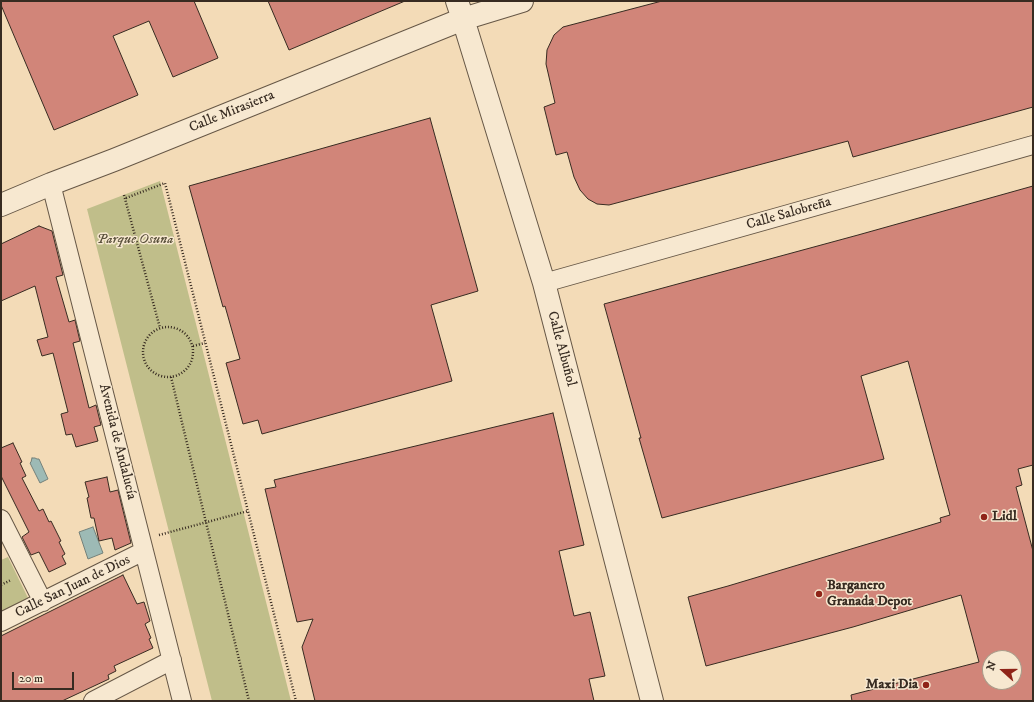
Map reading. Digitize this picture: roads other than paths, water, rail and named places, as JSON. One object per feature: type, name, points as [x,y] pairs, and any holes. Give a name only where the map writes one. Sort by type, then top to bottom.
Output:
[{"type":"street","name":"Calle Mirasierra","points":[[1,205],[121,157],[460,10],[522,1]]},
{"type":"street","name":"Calle Albuñol","points":[[460,10],[544,283],[652,701]]},
{"type":"street","name":"Calle Salobreña","points":[[544,283],[1033,145]]},
{"type":"street","name":"Avenida de Andalucía","points":[[51,184],[182,701]]},
{"type":"street","points":[[1,519],[43,602]]},
{"type":"street","name":"Calle San Juan de Dios","points":[[1,622],[43,602],[143,545]]},
{"type":"street","points":[[93,701],[172,660]]},
{"type":"water","points":[[32,458],[39,459],[48,479],[40,483],[30,463]]},
{"type":"water","points":[[93,527],[103,553],[88,559],[79,532]]},
{"type":"place","name":"Lidl","points":[[984,517]]},
{"type":"place","name":"Barganero Granada Depot","points":[[819,594]]},
{"type":"place","name":"Maxi Dia","points":[[926,685]]},
{"type":"park label","name":"Parque Osuna","points":[[135,240]]}]
